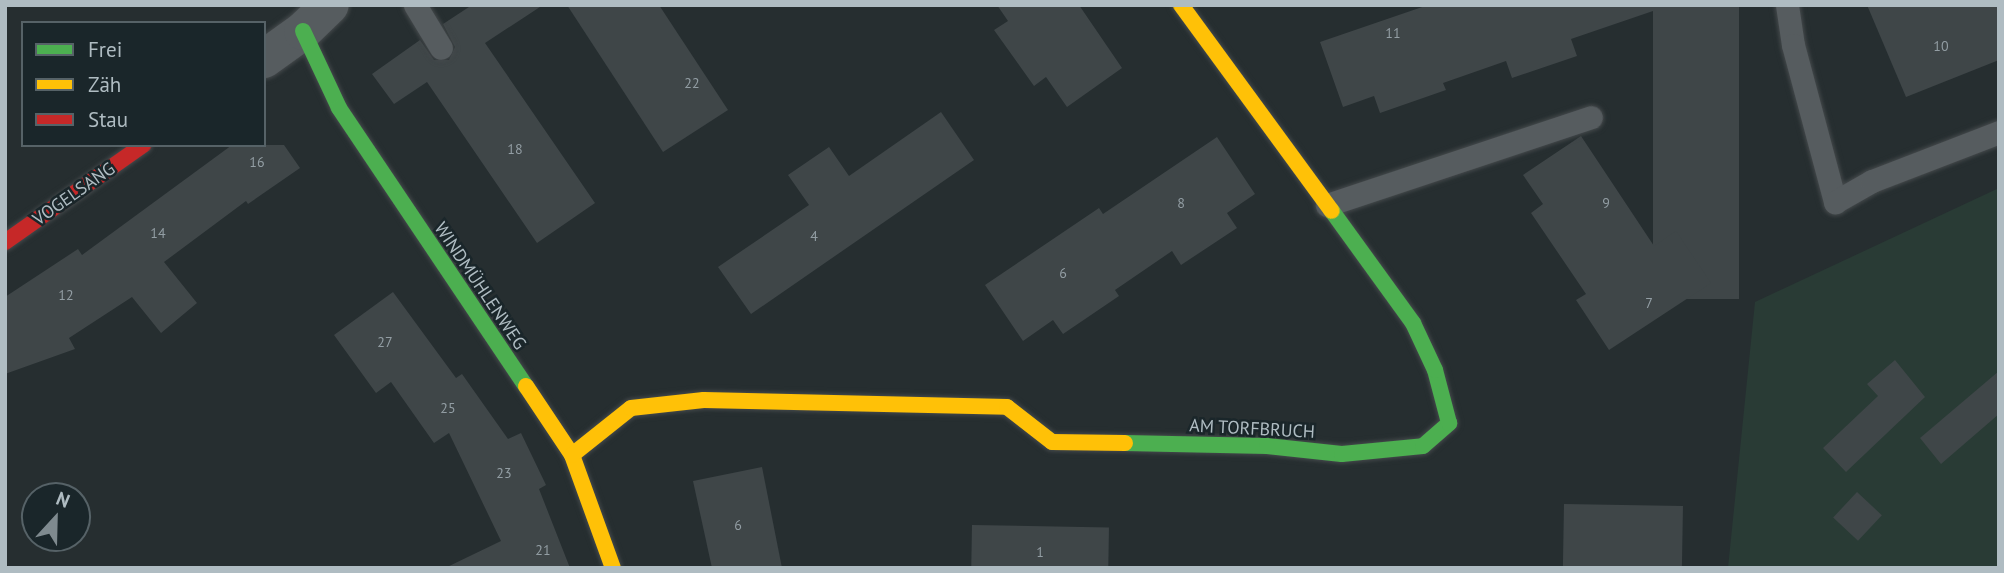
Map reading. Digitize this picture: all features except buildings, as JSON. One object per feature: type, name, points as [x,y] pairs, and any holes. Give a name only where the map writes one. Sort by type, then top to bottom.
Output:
[{"type":"street","points":[[266,58],[303,31],[330,5]]},
{"type":"street","name":"AM TORFBRUCH","points":[[572,455],[631,408],[704,400],[1007,407],[1052,442],[1267,446],[1342,454],[1423,446],[1448,423],[1435,370],[1413,323],[1181,5]]},
{"type":"street","name":"WINDMÜHLENWEG","points":[[303,31],[340,107],[572,455],[613,568]]},
{"type":"street","name":"VOGELSANG","points":[[5,242],[140,147]]},
{"type":"lane","points":[[415,5],[441,48]]},
{"type":"lane","points":[[1787,5],[1793,45],[1835,202],[1872,181],[1999,132]]},
{"type":"lane","points":[[1326,205],[1591,117]]},
{"type":"green space","points":[[1999,188],[1999,568],[1728,568],[1755,302]]},
{"type":"traffic: fast","points":[[303,31],[339,108],[526,386]]},
{"type":"traffic: fast","points":[[1125,443],[1267,446],[1342,454],[1423,446],[1449,423],[1435,370],[1413,323],[1332,211]]},
{"type":"traffic: slow","points":[[1181,5],[1332,211]]},
{"type":"traffic: slow","points":[[526,386],[572,455],[613,568]]},
{"type":"traffic: slow","points":[[572,455],[631,408],[704,400],[1007,407],[1052,442],[1125,443]]},
{"type":"traffic: jam","points":[[5,242],[140,147]]}]
